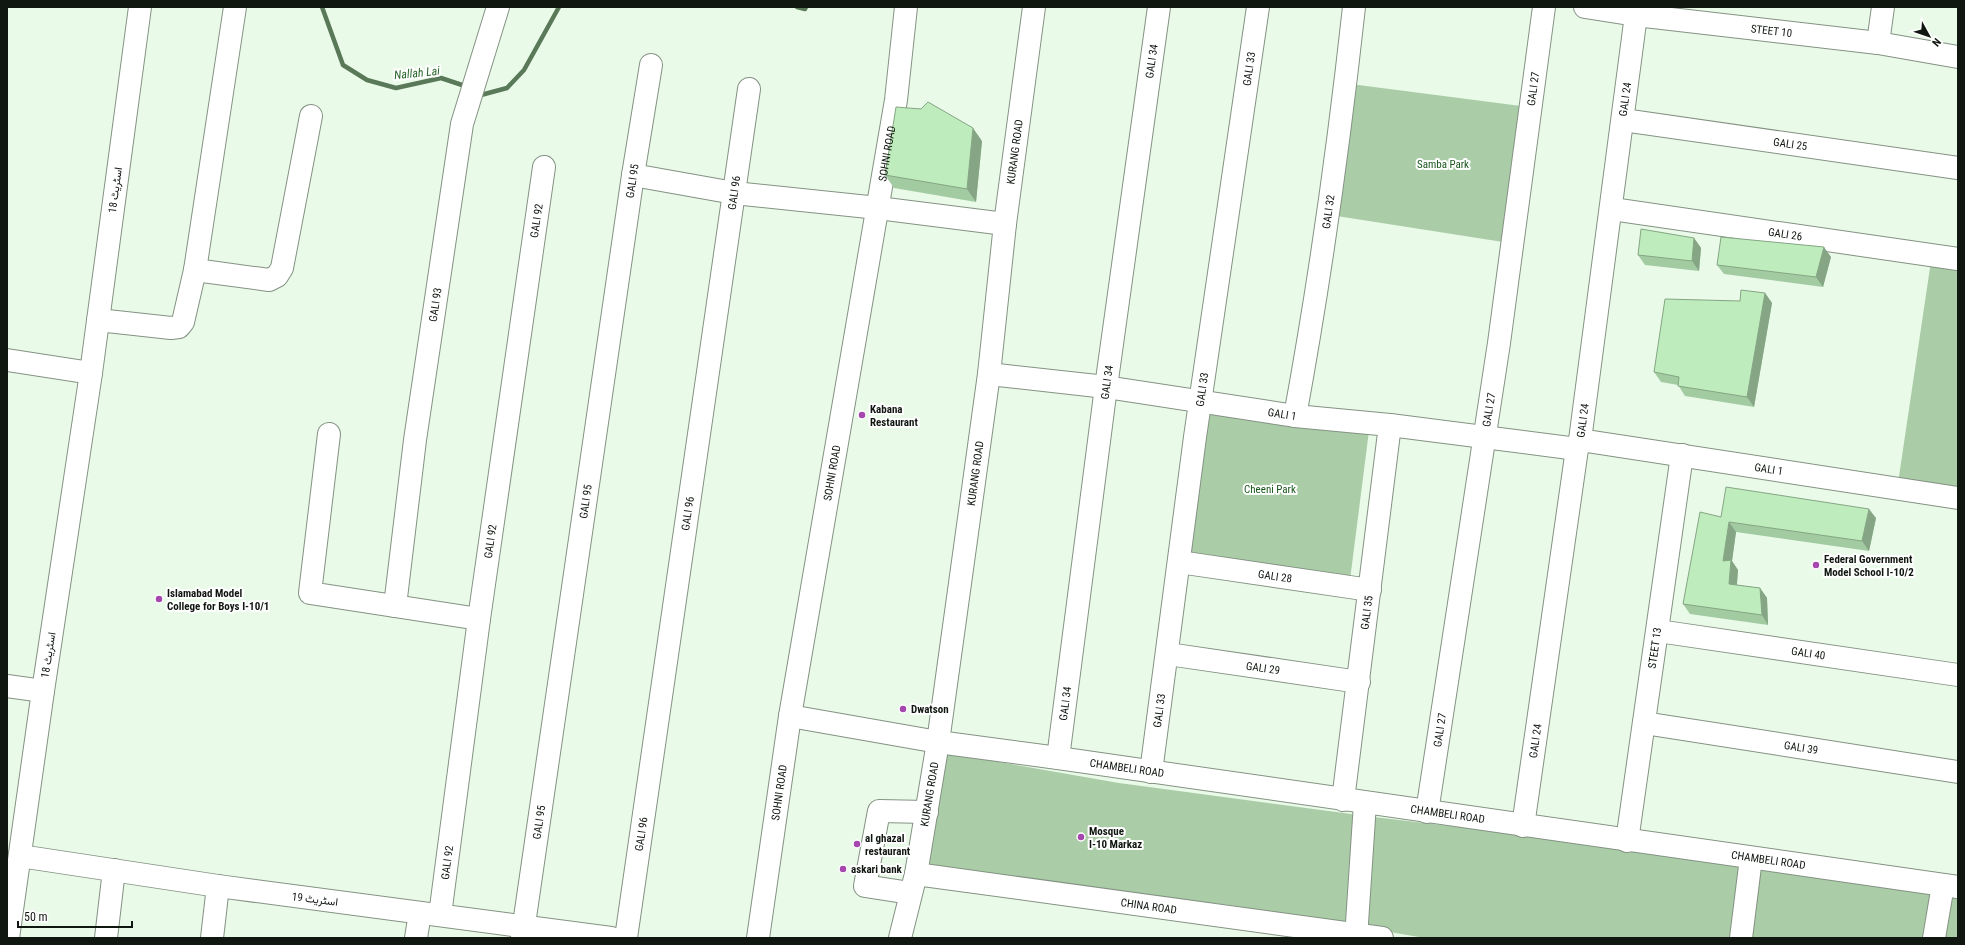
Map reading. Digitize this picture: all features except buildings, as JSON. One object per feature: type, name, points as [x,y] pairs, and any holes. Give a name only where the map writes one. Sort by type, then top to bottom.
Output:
[{"type":"street","name":"اسٹریٹ 18","points":[[8,938],[43,691],[91,373],[140,7]]},
{"type":"street","points":[[98,320],[171,328],[179,327],[186,316],[195,270],[235,7]]},
{"type":"street","name":"GALI 93","points":[[395,606],[415,440],[462,124],[498,7]]},
{"type":"street","name":"SOHNI ROAD","points":[[758,938],[790,716],[896,100],[906,7]]},
{"type":"street","name":"KURANG ROAD","points":[[900,938],[913,884],[927,812],[938,742],[989,374],[1005,224],[1034,7]]},
{"type":"street","name":"GALI 34","points":[[1058,758],[1106,387],[1159,7]]},
{"type":"street","name":"GALI 33","points":[[1151,772],[1168,654],[1195,437],[1202,401],[1258,7]]},
{"type":"street","name":"GALI 32","points":[[1295,416],[1314,317],[1328,218],[1354,7]]},
{"type":"street","name":"GALI 27","points":[[1427,812],[1484,436],[1544,7]]},
{"type":"street","name":"STEET 10","points":[[1585,7],[1636,15],[1878,43],[1958,57]]},
{"type":"street","points":[[1878,43],[1883,7]]},
{"type":"street","name":"GALI 24","points":[[1523,826],[1612,209],[1636,15]]},
{"type":"street","name":"GALI 95","points":[[522,932],[633,175],[651,65]]},
{"type":"street","name":"GALI 96","points":[[626,938],[749,89]]},
{"type":"street","points":[[195,270],[269,280],[277,276],[282,268],[310,116]]},
{"type":"street","name":"GALI 25","points":[[1623,120],[1958,168]]},
{"type":"street","name":"GALI 92","points":[[416,938],[430,914],[479,619],[544,167]]},
{"type":"street","points":[[633,175],[734,193],[878,208],[1005,224]]},
{"type":"street","name":"GALI 26","points":[[1612,209],[1958,259]]},
{"type":"street","points":[[7,360],[91,373]]},
{"type":"street","name":"GALI 1","points":[[989,374],[1106,387],[1295,416],[1682,455],[1958,498]]},
{"type":"street","name":"GALI 35","points":[[1343,800],[1359,682],[1390,425]]},
{"type":"street","points":[[329,434],[310,593],[479,619]]},
{"type":"street","name":"STEET 13","points":[[1627,840],[1682,455]]},
{"type":"street","name":"GALI 28","points":[[1179,562],[1370,590]]},
{"type":"street","name":"GALI 40","points":[[1658,631],[1958,675]]},
{"type":"street","name":"GALI 29","points":[[1168,654],[1359,682]]},
{"type":"street","points":[[7,686],[43,691]]},
{"type":"street","name":"CHAMBELI ROAD","points":[[790,716],[938,742],[1950,886]]},
{"type":"street","name":"GALI 39","points":[[1644,723],[1958,772]]},
{"type":"street","points":[[1357,936],[1365,803]]},
{"type":"street","name":"CHINA ROAD","points":[[927,812],[879,811],[865,886],[913,884],[1382,938]]},
{"type":"street","name":"اسٹریٹ 19","points":[[20,856],[218,886],[430,914],[522,932],[611,938]]},
{"type":"street","points":[[1742,938],[1751,858]]},
{"type":"street","points":[[106,938],[114,870]]},
{"type":"street","points":[[212,938],[218,886]]},
{"type":"street","points":[[1934,938],[1950,886]]},
{"type":"green space","name":"Samba Park","points":[[1343,83],[1521,106],[1503,242],[1324,214]]},
{"type":"green space","points":[[1931,261],[1958,264],[1958,492],[1898,483]]},
{"type":"green space","name":"Cheeni Park","points":[[1199,397],[1370,423],[1350,580],[1177,560]]},
{"type":"green space","points":[[942,752],[1119,783],[1374,817],[1676,853],[1958,895],[1958,938],[1425,938],[1229,905],[923,867]]},
{"type":"waterway","name":"Nallah Lai","points":[[322,7],[343,65],[367,80],[396,88],[441,78],[462,85]]},
{"type":"waterway","name":"Nallah Lai","points":[[481,95],[507,88],[524,70],[559,7]]},
{"type":"waterway","name":"Nallah Lai","points":[[797,7],[805,9],[806,7]]},
{"type":"place","name":"Kabana Restaurant","points":[[862,415]]},
{"type":"place","name":"Federal Government Model School I-10/2","points":[[1816,565]]},
{"type":"place","name":"Islamabad Model College for Boys I-10/1","points":[[159,599]]},
{"type":"place","name":"Dwatson","points":[[903,709]]},
{"type":"place","name":"Mosque I-10 Markaz","points":[[1081,837]]},
{"type":"place","name":"al ghazal restaurant","points":[[857,844]]},
{"type":"place","name":"askari bank","points":[[843,869]]}]
